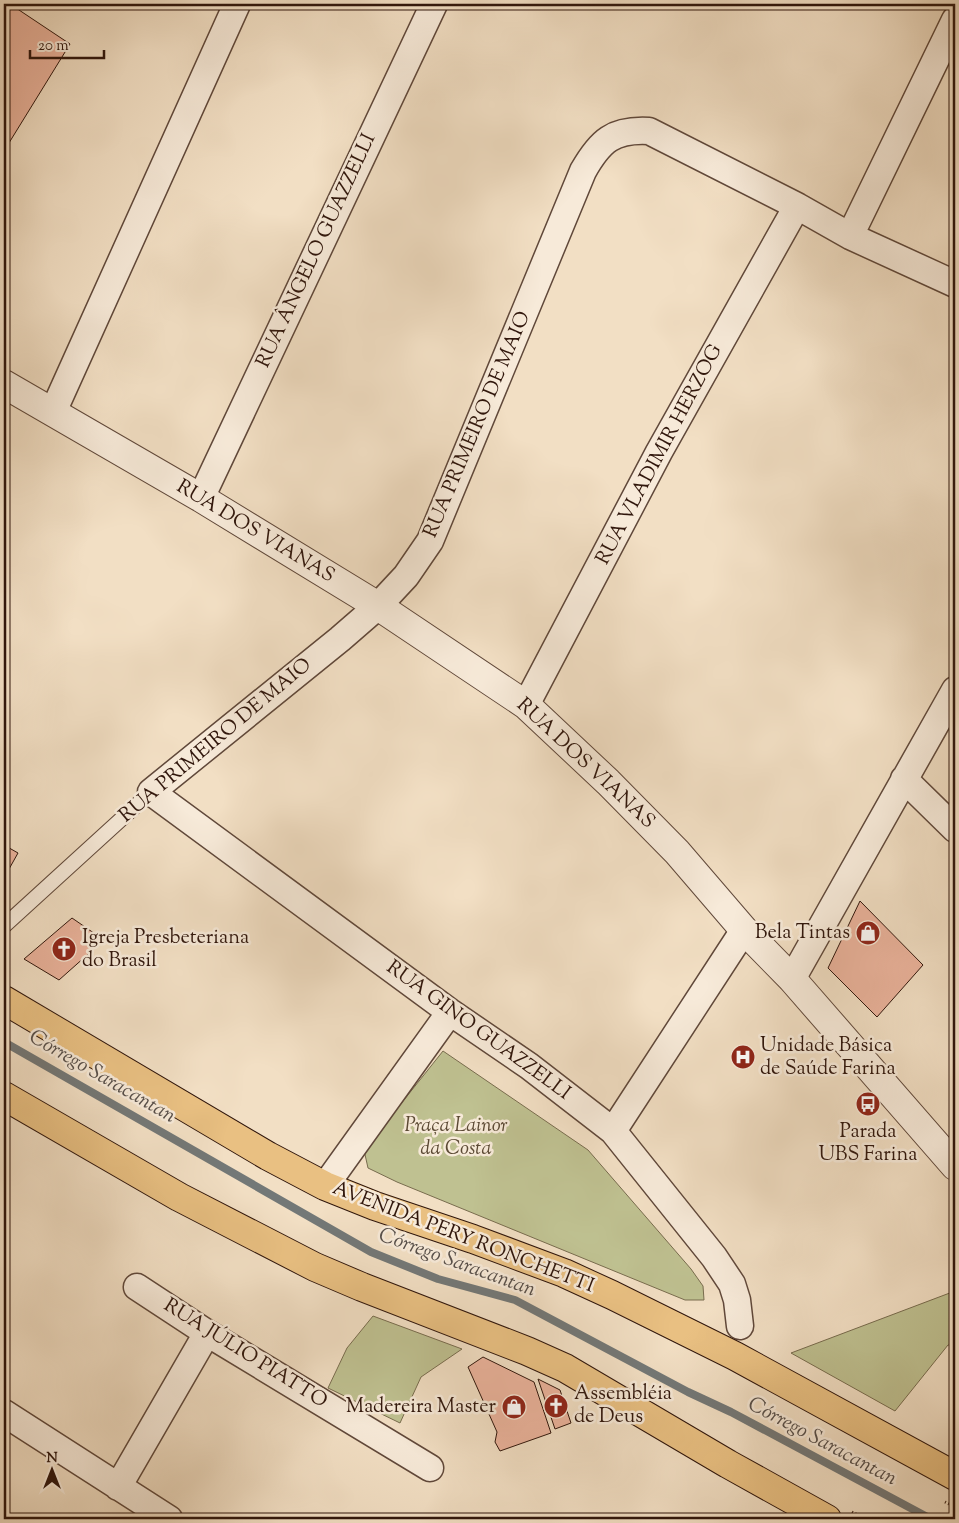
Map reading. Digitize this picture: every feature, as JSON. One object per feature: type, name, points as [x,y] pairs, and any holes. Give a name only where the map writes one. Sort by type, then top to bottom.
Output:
[{"type":"main road","name":"AVENIDA PERY RONCHETTI","points":[[4,1000],[268,1156],[325,1186],[375,1206],[564,1273],[588,1284],[744,1361],[955,1476]]},
{"type":"main road","points":[[4,1096],[179,1197],[315,1267],[362,1288],[527,1351],[565,1368],[728,1464],[827,1519]]},
{"type":"street","points":[[53,412],[237,4]]},
{"type":"street","name":"RUA ÂNGELO GUAZZELLI","points":[[201,498],[434,4]]},
{"type":"street","points":[[850,236],[955,20]]},
{"type":"street","name":"RUA PRIMEIRO DE MAIO","points":[[151,792],[340,639],[378,606],[406,576],[430,541],[583,171],[594,152],[612,136],[632,130],[649,131],[797,206],[850,236],[955,284]]},
{"type":"street","name":"RUA VLADIMIR HERZOG","points":[[526,705],[659,452],[797,206]]},
{"type":"street","name":"RUA DOS VIANAS","points":[[4,384],[201,498],[378,606],[526,705],[608,782],[678,852],[744,930],[792,979],[955,1166]]},
{"type":"street","points":[[792,979],[955,690]]},
{"type":"street","points":[[904,779],[955,829]]},
{"type":"street","name":"RUA GINO GUAZZELLI","points":[[151,792],[450,1012],[529,1066],[613,1131],[714,1257],[732,1284],[737,1300],[740,1326]]},
{"type":"street","points":[[613,1131],[744,930]]},
{"type":"street","points":[[325,1186],[450,1012]]},
{"type":"street","name":"RUA JÚLIO PIATTO","points":[[137,1288],[207,1333],[430,1468]]},
{"type":"street","points":[[118,1487],[207,1333]]},
{"type":"street","points":[[4,1413],[169,1519]]},
{"type":"lane","name":"RUA PRIMEIRO DE MAIO","points":[[4,926],[151,792]]},
{"type":"green space","name":"Praça Lainor da Costa","points":[[443,1051],[588,1150],[691,1269],[703,1286],[704,1300],[685,1300],[397,1182],[368,1168],[364,1150]]},
{"type":"green space","points":[[955,1291],[955,1345],[948,1345],[895,1411],[791,1353]]},
{"type":"green space","points":[[373,1316],[462,1349],[421,1377],[400,1423],[328,1388],[347,1348]]},
{"type":"building","points":[[4,4],[15,4],[13,6],[70,44],[4,151]]},
{"type":"building","points":[[4,845],[18,853],[4,878]]},
{"type":"building","name":"Bela Tintas","points":[[860,901],[923,965],[877,1017],[828,968]]},
{"type":"building","name":"Igreja Presbeteriana do Brasil","points":[[72,918],[104,940],[59,980],[24,959]]},
{"type":"building","name":"Madereira Master","points":[[483,1357],[534,1382],[551,1433],[500,1451],[495,1442],[497,1432],[468,1367]]},
{"type":"building","name":"Assembléia de Deus","points":[[538,1379],[560,1390],[571,1423],[555,1429]]},
{"type":"waterway","name":"Córrego Saracantan","points":[[4,1042],[371,1252],[438,1279],[515,1300],[688,1392],[731,1412],[931,1519]]},
{"type":"place","name":"Bela Tintas","points":[[868,933]]},
{"type":"place","name":"Igreja Presbeteriana do Brasil","points":[[64,949]]},
{"type":"place","name":"Unidade Básica de Saúde Farina","points":[[743,1057]]},
{"type":"place","name":"Parada UBS Farina","points":[[868,1104]]},
{"type":"place","name":"Assembléia de Deus","points":[[556,1406]]},
{"type":"place","name":"Madereira Master","points":[[514,1407]]}]
